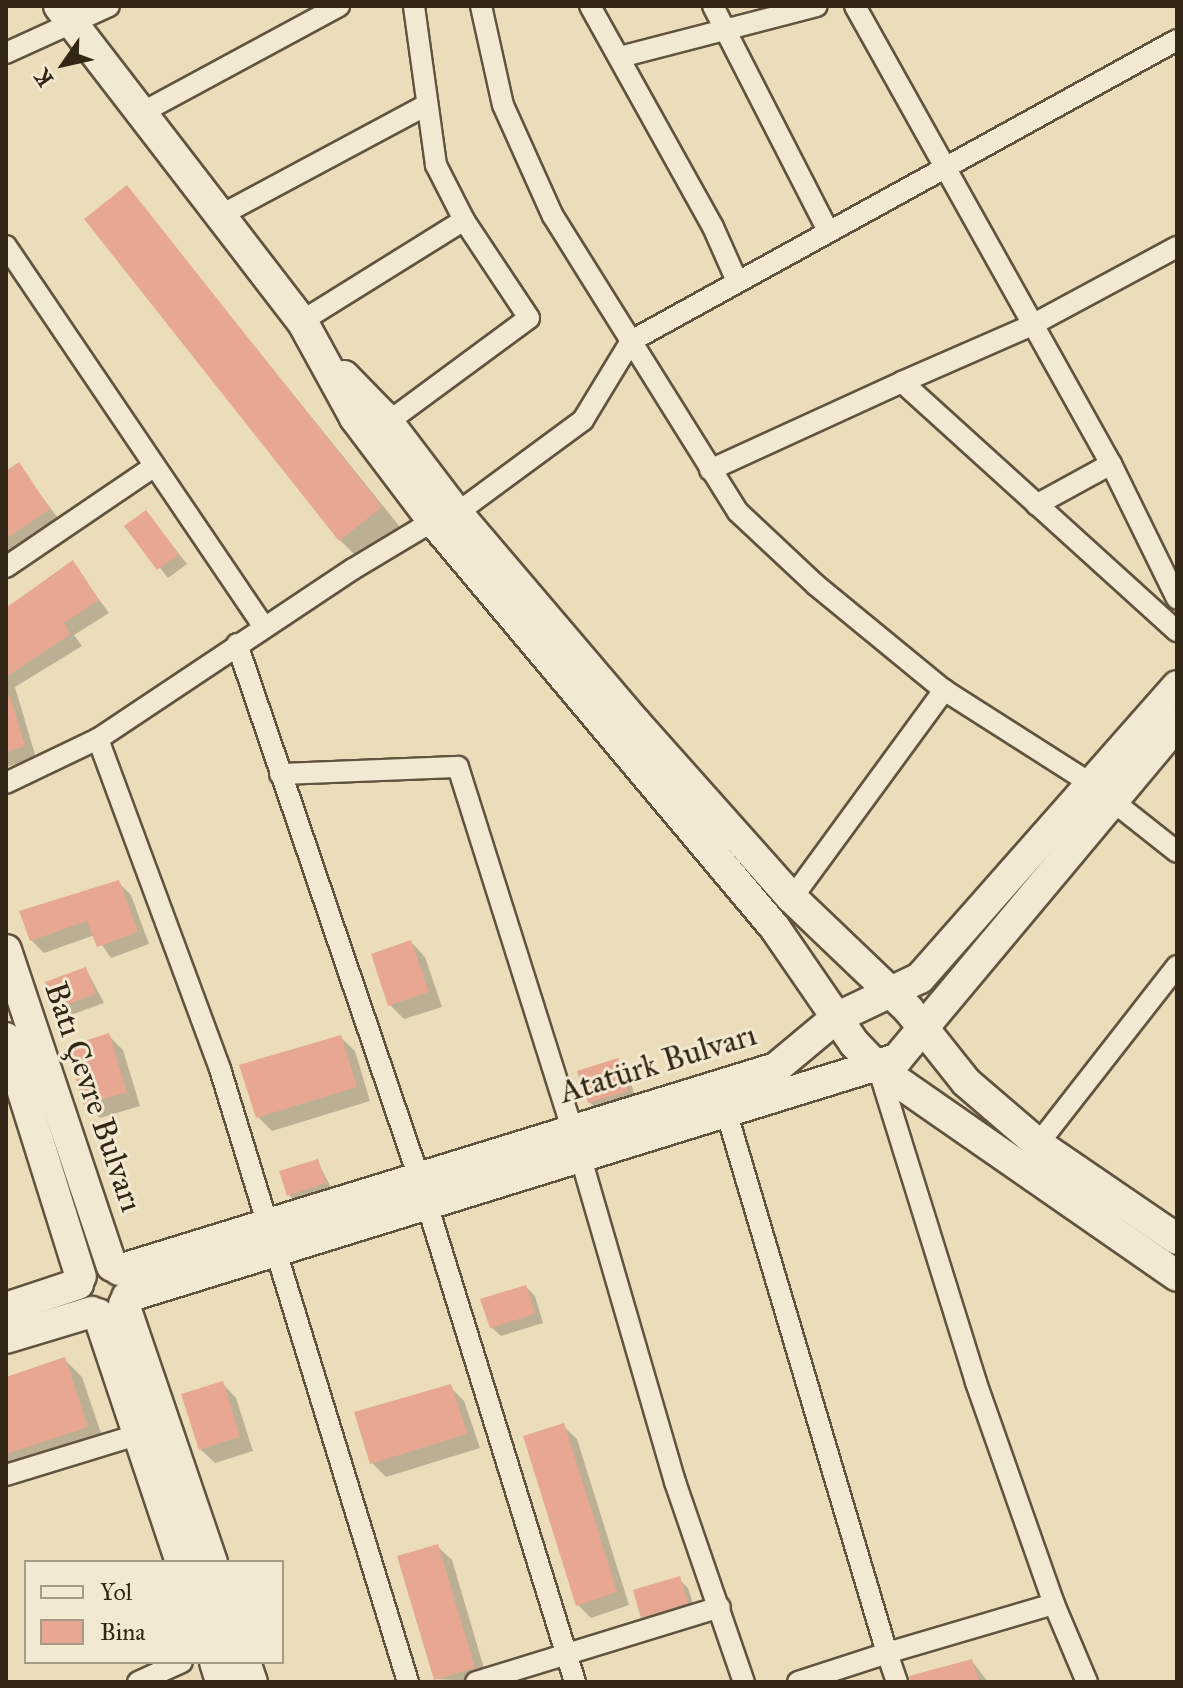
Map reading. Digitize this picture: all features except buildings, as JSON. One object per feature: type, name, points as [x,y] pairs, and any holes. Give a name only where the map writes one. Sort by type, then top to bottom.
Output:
[{"type":"main road","points":[[67,15],[223,214],[302,321],[325,356],[355,418],[792,898],[924,1030],[966,1082],[1038,1144],[1177,1239]]},
{"type":"main road","points":[[325,356],[388,422],[445,517],[775,928],[836,1018],[878,1068],[1177,1276]]},
{"type":"main road","name":"Atatürk Bulvarı","points":[[576,1142],[726,1111],[878,1068],[897,1059],[924,1030],[1176,688]]},
{"type":"main road","name":"Atatürk Bulvarı","points":[[6,1338],[112,1294],[268,1236],[576,1142],[776,1068],[836,1018],[920,978],[1101,792],[1177,724]]},
{"type":"main road","name":"Batı Çevre Bulvarı","points":[[6,950],[112,1294]]},
{"type":"main road","name":"Batı Çevre Bulvarı","points":[[6,1038],[80,1281]]},
{"type":"main road","points":[[6,1308],[80,1281],[91,1267],[112,1294],[211,1560]]},
{"type":"main road","points":[[112,1294],[137,1435],[180,1560]]},
{"type":"street","points":[[6,53],[67,15],[109,6]]},
{"type":"street","points":[[143,112],[339,6]]},
{"type":"street","points":[[388,422],[529,318],[464,220],[436,165],[414,6]]},
{"type":"street","points":[[481,6],[503,105],[553,216],[738,512],[816,585],[944,690],[1101,792],[1177,852]]},
{"type":"street","points":[[590,6],[620,57],[736,279]]},
{"type":"street","points":[[713,6],[723,32],[827,229]]},
{"type":"street","points":[[620,57],[817,6]]},
{"type":"street","points":[[855,6],[1030,326],[1111,464],[1177,599]]},
{"type":"street","points":[[6,783],[98,739],[237,644],[445,517],[583,420],[631,341],[736,279],[1177,40]]},
{"type":"street","points":[[223,214],[426,105]]},
{"type":"street","points":[[302,321],[464,220]]},
{"type":"street","points":[[6,246],[264,627]]},
{"type":"street","points":[[710,470],[1030,326],[1176,249]]},
{"type":"street","points":[[902,382],[1177,631]]},
{"type":"street","points":[[1036,505],[1111,464]]},
{"type":"street","points":[[6,567],[153,467]]},
{"type":"street","points":[[237,644],[422,1188],[575,1682]]},
{"type":"street","points":[[792,898],[944,690]]},
{"type":"street","points":[[98,739],[220,1069],[268,1236],[408,1682]]},
{"type":"street","points":[[280,774],[458,767],[576,1142],[675,1482],[744,1682]]},
{"type":"street","points":[[1038,1144],[1177,966]]},
{"type":"street","points":[[878,1068],[976,1382],[1054,1604],[1087,1682]]},
{"type":"street","points":[[726,1111],[897,1682]]},
{"type":"street","points":[[6,1475],[137,1435]]},
{"type":"street","points":[[798,1682],[1054,1604]]},
{"type":"street","points":[[476,1682],[720,1607]]},
{"type":"street","points":[[138,1682],[178,1664]]}]
